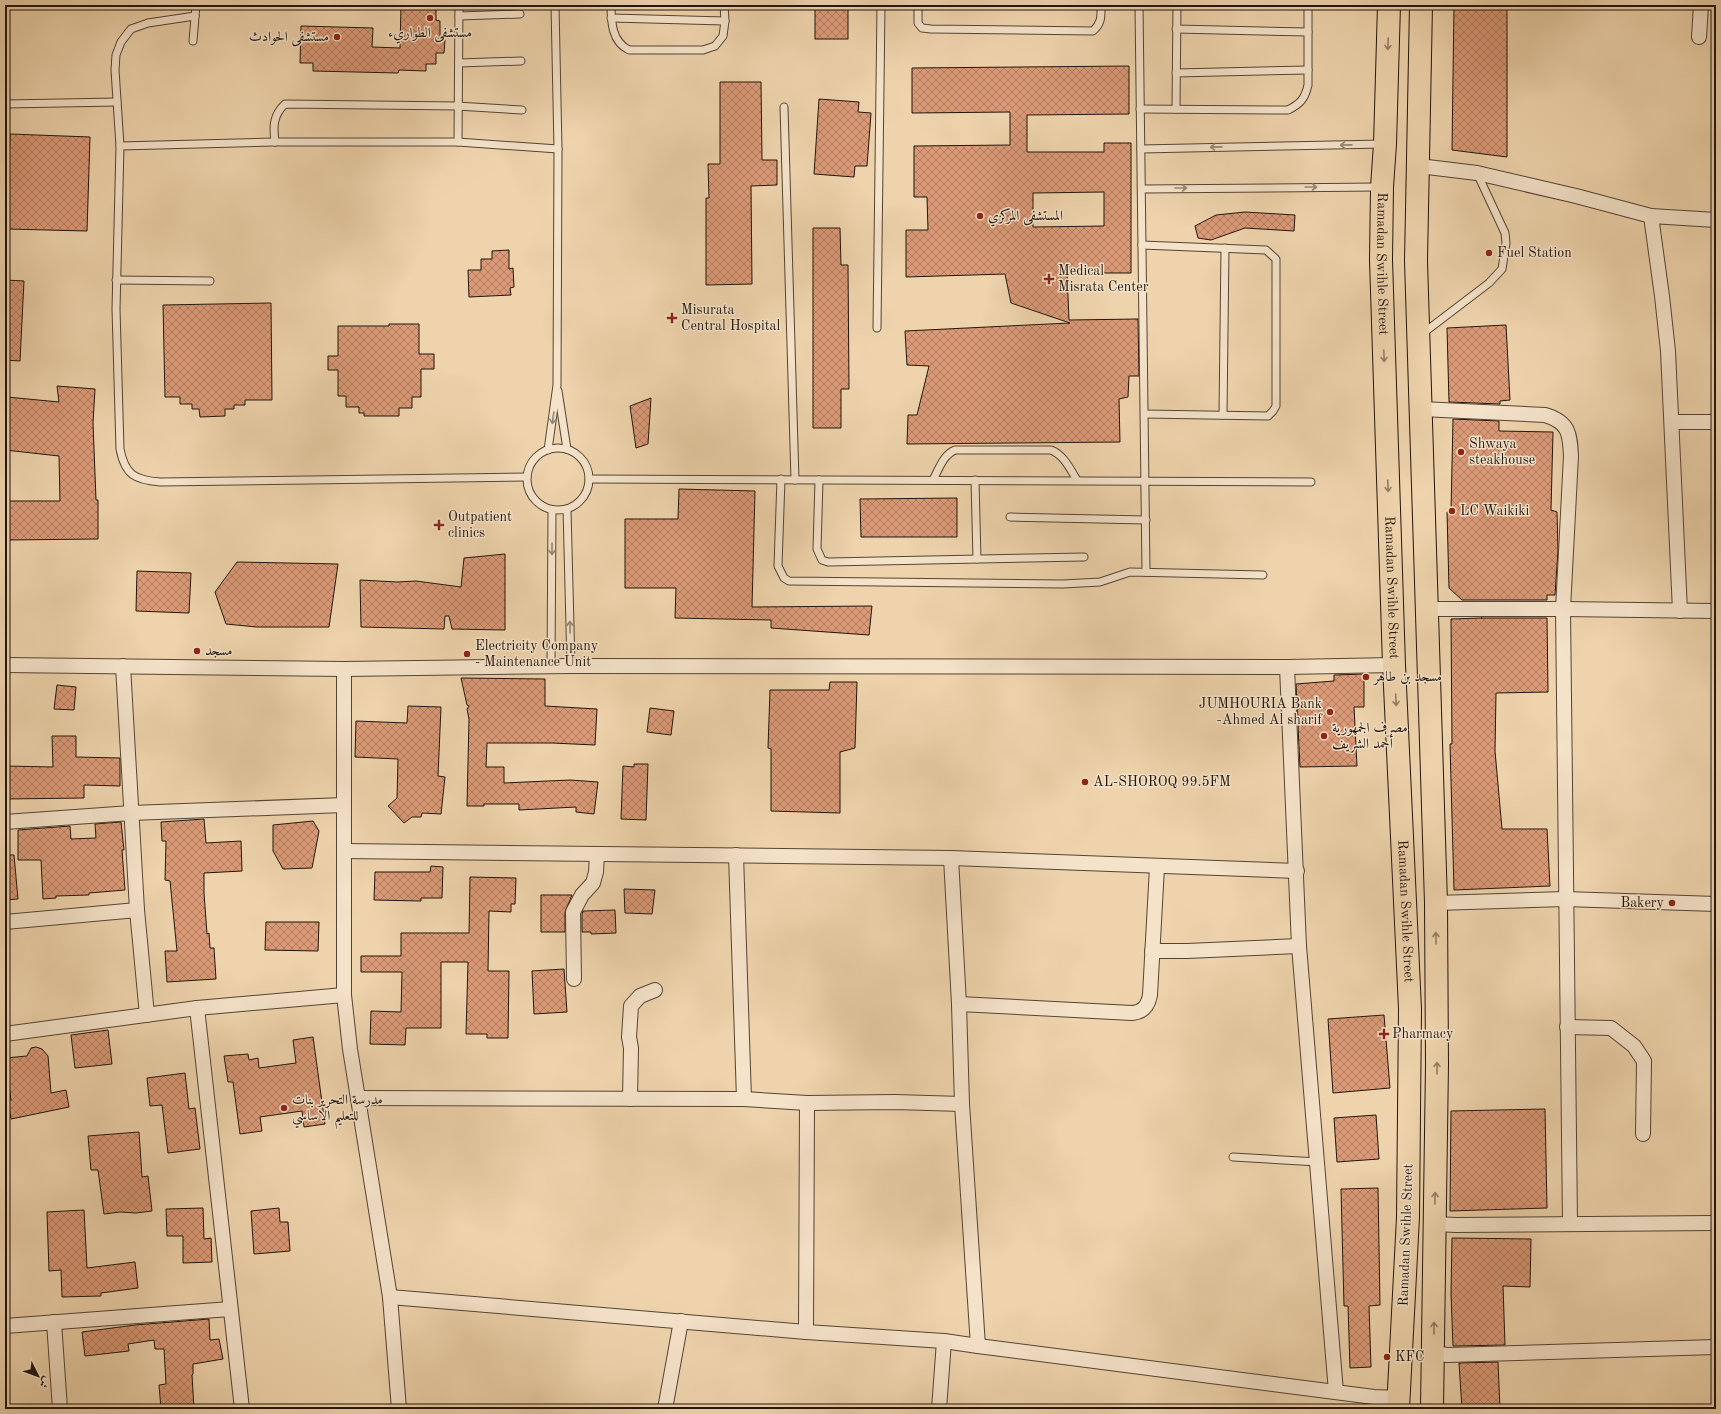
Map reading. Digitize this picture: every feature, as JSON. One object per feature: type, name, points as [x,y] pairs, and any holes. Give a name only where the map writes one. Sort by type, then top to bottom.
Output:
[{"type":"main road","name":"Ramadan Swihle Street","points":[[1389,5],[1385,144],[1382,187],[1381,260],[1394,665],[1410,1009],[1408,1218],[1399,1404]]},
{"type":"main road","name":"Ramadan Swihle Street","points":[[1421,5],[1416,261],[1436,903],[1437,1064],[1432,1409]]},
{"type":"street","points":[[1699,37],[1701,5]]},
{"type":"street","points":[[1419,166],[1477,173],[1576,196],[1651,216],[1716,220]]},
{"type":"street","points":[[1651,216],[1663,304],[1672,422],[1680,611]]},
{"type":"street","points":[[1421,409],[1545,415],[1554,417],[1565,426],[1569,434],[1571,456],[1563,609],[1565,899],[1570,1223]]},
{"type":"street","points":[[1672,422],[1716,422]]},
{"type":"street","points":[[1426,609],[1716,611]]},
{"type":"street","points":[[5,665],[344,669],[570,666],[1287,667],[1394,665]]},
{"type":"street","points":[[123,666],[136,910],[147,1015]]},
{"type":"street","points":[[1287,667],[1297,871],[1299,946],[1336,1392]]},
{"type":"street","points":[[344,669],[344,995],[350,1049],[390,1297],[399,1409]]},
{"type":"street","points":[[5,822],[131,813],[344,805]]},
{"type":"street","points":[[344,851],[951,858],[1156,867],[1297,871]]},
{"type":"street","points":[[574,979],[573,912],[582,895],[593,883],[596,872],[597,854]]},
{"type":"street","points":[[736,855],[744,1099]]},
{"type":"street","points":[[951,858],[959,1004],[962,1104],[978,1346]]},
{"type":"street","points":[[959,1004],[1132,1013],[1139,1012],[1149,1001],[1156,867]]},
{"type":"street","points":[[1436,903],[1565,899],[1716,904]]},
{"type":"street","points":[[5,922],[136,910]]},
{"type":"street","points":[[1152,951],[1299,946]]},
{"type":"street","points":[[630,1099],[632,1048],[629,1037],[631,1006],[640,996],[655,990]]},
{"type":"street","points":[[5,1034],[197,1008],[344,995]]},
{"type":"street","points":[[197,1008],[242,1409]]},
{"type":"street","points":[[1567,1027],[1611,1028],[1634,1046],[1644,1061],[1643,1134]]},
{"type":"street","points":[[358,1098],[744,1099],[807,1103],[895,1102],[962,1104]]},
{"type":"street","points":[[806,1332],[807,1103]]},
{"type":"street","points":[[1435,1224],[1716,1223]]},
{"type":"street","points":[[390,1297],[806,1332],[944,1341],[1336,1392],[1399,1404]]},
{"type":"street","points":[[5,1326],[230,1309]]},
{"type":"street","points":[[665,1409],[681,1321]]},
{"type":"street","points":[[54,1322],[60,1409]]},
{"type":"street","points":[[939,1409],[944,1341]]},
{"type":"street","points":[[1434,1353],[1447,1356],[1716,1347]]},
{"type":"lane","points":[[193,41],[196,5]]},
{"type":"lane","points":[[458,142],[457,106],[459,5]]},
{"type":"lane","points":[[548,450],[557,385],[558,149],[555,5]]},
{"type":"lane","points":[[611,5],[611,18],[616,38],[620,44],[629,50],[703,50],[716,46],[723,36],[725,21],[724,5]]},
{"type":"lane","points":[[877,328],[880,5]]},
{"type":"lane","points":[[918,5],[918,24],[922,28],[1085,31],[1093,31],[1098,26],[1101,21],[1101,5]]},
{"type":"lane","points":[[1139,5],[1146,572]]},
{"type":"lane","points":[[1176,5],[1176,109]]},
{"type":"lane","points":[[1140,109],[1288,110],[1299,105],[1306,95],[1308,85],[1308,8],[1306,5]]},
{"type":"lane","points":[[459,16],[520,14]]},
{"type":"lane","points":[[195,16],[148,23],[131,29],[126,34],[116,55],[114,70],[120,146],[116,280],[120,449],[122,460],[127,470],[135,477],[146,481],[160,482],[527,477]]},
{"type":"lane","points":[[611,18],[725,21]]},
{"type":"lane","points":[[1176,29],[1308,32]]},
{"type":"lane","points":[[459,63],[521,61]]},
{"type":"lane","points":[[1176,72],[1308,70]]},
{"type":"lane","points":[[5,104],[117,102]]},
{"type":"lane","points":[[275,142],[275,115],[285,104],[457,106],[522,110]]},
{"type":"lane","points":[[784,107],[796,480]]},
{"type":"lane","points":[[120,146],[275,142],[458,142],[558,149]]},
{"type":"lane","points":[[1141,149],[1385,144]]},
{"type":"lane","points":[[1418,336],[1489,283],[1502,269],[1506,244],[1505,233],[1477,173]]},
{"type":"lane","points":[[1142,189],[1382,187]]},
{"type":"lane","points":[[1142,245],[1266,250],[1276,259],[1276,406],[1273,411],[1268,416],[1145,414]]},
{"type":"lane","points":[[1223,415],[1225,248]]},
{"type":"lane","points":[[116,280],[210,281]]},
{"type":"lane","points":[[557,385],[567,450]]},
{"type":"lane","points":[[557,448],[576,454],[583,460],[588,469],[588,489],[583,498],[576,505],[567,509],[552,510],[544,507],[534,498],[528,486],[527,477],[529,468],[540,454],[548,450],[557,448]]},
{"type":"lane","points":[[933,480],[946,457],[950,452],[955,450],[1051,450],[1058,453],[1062,457],[1077,480]]},
{"type":"lane","points":[[589,479],[1146,480],[1311,482]]},
{"type":"lane","points":[[781,480],[778,566],[784,578],[789,581],[1063,584],[1100,582],[1130,572],[1263,575]]},
{"type":"lane","points":[[820,480],[817,550],[822,560],[828,562],[1084,557]]},
{"type":"lane","points":[[975,480],[978,559]]},
{"type":"lane","points":[[567,509],[570,666]]},
{"type":"lane","points":[[552,510],[552,667]]},
{"type":"lane","points":[[1010,517],[1146,520]]},
{"type":"lane","points":[[1233,1157],[1318,1162]]},
{"type":"building","name":"مستشفى الحوادث","points":[[401,5],[436,5],[436,20],[440,21],[440,40],[445,40],[444,53],[436,53],[436,64],[426,64],[426,71],[399,70],[398,73],[313,71],[313,63],[300,63],[301,26],[373,28],[372,47],[400,48]]},
{"type":"building","points":[[815,5],[848,5],[848,39],[815,39]]},
{"type":"building","points":[[1454,5],[1507,5],[1507,157],[1452,150]]},
{"type":"building","name":"المستشفى المركزي","points":[[1129,66],[1129,114],[1027,115],[1027,152],[1104,152],[1104,143],[1131,143],[1131,273],[1067,273],[1069,320],[1138,319],[1139,376],[1129,376],[1128,397],[1119,399],[1120,442],[907,444],[908,415],[917,415],[929,366],[907,365],[905,331],[1070,323],[1011,303],[1005,274],[906,277],[906,230],[928,230],[927,197],[914,197],[914,146],[1010,145],[1010,112],[912,113],[912,68]],"holes":[[[1104,192],[1104,226],[1033,227],[1033,193]]]},
{"type":"building","points":[[720,82],[761,82],[762,160],[777,160],[777,185],[751,186],[752,284],[706,285],[706,198],[709,198],[708,164],[720,164]]},
{"type":"building","points":[[819,99],[859,102],[858,112],[871,113],[867,166],[855,166],[854,177],[814,174]]},
{"type":"building","points":[[10,134],[90,137],[87,231],[7,229]]},
{"type":"building","points":[[1245,212],[1295,215],[1294,231],[1245,228],[1211,240],[1198,238],[1195,226],[1216,215]]},
{"type":"building","points":[[813,228],[840,228],[841,265],[848,265],[849,389],[841,389],[841,428],[813,428]]},
{"type":"building","points":[[509,250],[509,269],[513,268],[514,287],[510,288],[511,295],[469,297],[468,270],[481,270],[481,259],[492,259],[492,251]]},
{"type":"building","points":[[5,280],[24,281],[20,361],[5,360]]},
{"type":"building","points":[[271,303],[272,400],[245,400],[245,405],[234,405],[234,409],[225,409],[225,416],[200,417],[199,409],[192,409],[192,404],[180,404],[180,397],[165,397],[163,305]]},
{"type":"building","points":[[389,324],[419,324],[419,354],[434,354],[434,369],[421,369],[421,397],[412,397],[412,408],[399,408],[399,416],[364,416],[364,413],[359,413],[359,407],[346,407],[346,396],[338,396],[338,370],[328,370],[328,356],[338,356],[338,326],[389,326]]},
{"type":"building","points":[[1506,325],[1510,400],[1500,401],[1500,404],[1449,402],[1447,328]]},
{"type":"building","points":[[57,386],[95,389],[93,423],[96,500],[98,500],[98,539],[6,540],[6,501],[60,501],[59,456],[5,450],[7,397],[59,402]]},
{"type":"building","points":[[651,398],[648,444],[636,448],[630,406]]},
{"type":"building","points":[[1453,419],[1499,421],[1499,431],[1553,432],[1551,510],[1557,512],[1558,550],[1555,595],[1547,595],[1547,600],[1462,600],[1449,588],[1447,512],[1451,512]]},
{"type":"building","points":[[679,489],[755,491],[752,607],[872,606],[869,635],[771,628],[771,620],[675,618],[676,588],[625,588],[625,519],[678,519]]},
{"type":"building","points":[[957,498],[957,537],[861,537],[860,499]]},
{"type":"building","points":[[505,554],[505,630],[452,629],[449,616],[445,616],[444,629],[361,627],[360,580],[397,582],[416,581],[461,587],[464,558]]},
{"type":"building","points":[[237,562],[338,564],[329,627],[257,627],[226,624],[215,592]]},
{"type":"building","points":[[137,571],[191,573],[189,613],[136,611]]},
{"type":"building","points":[[1547,618],[1548,692],[1496,693],[1495,751],[1502,829],[1547,829],[1550,886],[1454,890],[1450,744],[1452,744],[1451,619]]},
{"type":"building","name":"مصرف الجمهورية أحمد الشريف","points":[[1364,674],[1364,707],[1354,707],[1357,766],[1300,767],[1296,684],[1334,681],[1334,675]]},
{"type":"building","points":[[461,678],[545,679],[545,706],[597,709],[595,745],[552,743],[487,743],[486,767],[504,767],[504,783],[570,780],[598,782],[594,814],[576,812],[576,807],[519,810],[519,804],[484,804],[484,806],[467,806],[469,719],[467,709],[469,706],[467,705]]},
{"type":"building","points":[[830,682],[857,682],[855,748],[840,752],[840,813],[771,811],[771,749],[768,748],[770,690],[829,690]]},
{"type":"building","points":[[57,685],[76,687],[74,710],[54,709]]},
{"type":"building","points":[[408,706],[441,707],[438,776],[445,777],[441,814],[422,813],[421,817],[412,817],[404,823],[388,806],[397,798],[398,759],[355,757],[356,721],[407,723]]},
{"type":"building","points":[[650,708],[674,711],[671,735],[647,732]]},
{"type":"building","points":[[52,736],[76,736],[76,757],[120,758],[120,786],[84,785],[84,798],[5,799],[5,766],[53,767]]},
{"type":"building","points":[[634,764],[648,764],[646,820],[621,819],[623,766],[634,767]]},
{"type":"building","points":[[204,819],[206,843],[241,841],[242,871],[204,873],[207,934],[209,933],[210,948],[214,948],[216,979],[167,982],[165,951],[177,951],[170,881],[165,880],[166,841],[162,841],[161,822]]},
{"type":"building","points":[[313,821],[319,831],[312,868],[283,869],[273,851],[273,825]]},
{"type":"building","points":[[121,822],[124,850],[122,850],[125,890],[89,893],[89,895],[56,896],[56,898],[43,899],[41,860],[18,860],[18,830],[70,826],[71,839],[96,838],[95,824]]},
{"type":"building","points":[[5,855],[14,855],[18,899],[5,900]]},
{"type":"building","points":[[431,866],[443,867],[442,898],[421,898],[421,901],[374,900],[375,872],[430,872]]},
{"type":"building","points":[[470,877],[516,878],[515,904],[511,904],[511,912],[489,911],[488,971],[509,971],[508,1038],[487,1038],[487,1034],[466,1034],[468,962],[441,962],[441,1028],[406,1028],[405,1045],[370,1044],[371,1011],[401,1012],[402,972],[361,972],[361,956],[401,956],[401,933],[469,933]]},
{"type":"building","points":[[624,889],[655,890],[652,914],[625,913]]},
{"type":"building","points":[[541,895],[572,895],[565,912],[565,932],[541,932]]},
{"type":"building","points":[[615,910],[616,933],[591,934],[591,932],[582,932],[583,911]]},
{"type":"building","points":[[266,922],[319,922],[318,951],[265,950]]},
{"type":"building","points":[[564,969],[567,1012],[534,1014],[532,971]]},
{"type":"building","points":[[1384,1015],[1390,1088],[1333,1093],[1328,1019]]},
{"type":"building","points":[[108,1030],[112,1064],[75,1068],[71,1035]]},
{"type":"building","points":[[313,1037],[325,1124],[304,1127],[302,1111],[260,1117],[262,1131],[240,1134],[233,1082],[228,1082],[224,1056],[248,1054],[249,1060],[258,1058],[259,1068],[296,1063],[293,1040]]},
{"type":"building","points":[[36,1047],[42,1049],[48,1056],[51,1093],[66,1090],[69,1107],[11,1119],[8,1101],[11,1100],[5,1058],[27,1056],[31,1048]]},
{"type":"building","points":[[185,1073],[189,1109],[195,1108],[200,1149],[168,1153],[162,1105],[150,1106],[147,1078]]},
{"type":"building","points":[[1545,1109],[1547,1208],[1450,1211],[1451,1111]]},
{"type":"building","points":[[1376,1115],[1379,1159],[1337,1162],[1334,1118]]},
{"type":"building","points":[[139,1132],[142,1177],[148,1176],[152,1211],[104,1214],[98,1170],[91,1170],[88,1136]]},
{"type":"building","points":[[1378,1188],[1380,1305],[1369,1306],[1371,1367],[1350,1368],[1348,1306],[1344,1306],[1341,1189]]},
{"type":"building","points":[[203,1208],[204,1239],[211,1238],[212,1262],[183,1263],[183,1236],[167,1236],[166,1209]]},
{"type":"building","points":[[279,1208],[280,1222],[288,1222],[290,1251],[254,1254],[251,1211]]},
{"type":"building","points":[[84,1210],[87,1268],[135,1262],[138,1288],[101,1293],[101,1296],[62,1297],[61,1270],[49,1271],[47,1212]]},
{"type":"building","points":[[1452,1238],[1531,1239],[1530,1287],[1503,1286],[1505,1345],[1453,1346],[1451,1294]]},
{"type":"building","points":[[209,1319],[210,1340],[219,1339],[223,1359],[193,1364],[192,1375],[194,1409],[161,1409],[159,1385],[166,1384],[164,1349],[155,1349],[154,1340],[128,1344],[129,1351],[85,1356],[82,1332],[135,1325]]},
{"type":"building","points":[[1498,1362],[1500,1409],[1462,1409],[1459,1363]]},
{"type":"place","name":"مستشفى الطواريء","points":[[430,18]]},
{"type":"place","name":"مستشفى الحوادث","points":[[337,37]]},
{"type":"place","name":"المستشفى المركزي","points":[[980,216]]},
{"type":"place","name":"Fuel Station","points":[[1489,253]]},
{"type":"place","name":"Medical Misrata Center","points":[[1049,279]]},
{"type":"place","name":"Misurata Central Hospital","points":[[672,318]]},
{"type":"place","name":"Shwaya steakhouse","points":[[1461,452]]},
{"type":"place","name":"LC Waikiki","points":[[1452,511]]},
{"type":"place","name":"Outpatient clinics","points":[[439,525]]},
{"type":"place","name":"مسجد","points":[[197,651]]},
{"type":"place","name":"Electricity Company - Maintenance Unit","points":[[467,654]]},
{"type":"place","name":"مسجد بن طاهر","points":[[1366,677]]},
{"type":"place","name":"JUMHOURIA Bank -Ahmed Al sharif","points":[[1330,712]]},
{"type":"place","name":"مصرف الجمهورية أحمد الشريف","points":[[1324,736]]},
{"type":"place","name":"AL-SHOROQ 99.5FM","points":[[1085,782]]},
{"type":"place","name":"Bakery","points":[[1672,903]]},
{"type":"place","name":"Pharmacy","points":[[1384,1034]]},
{"type":"place","name":"مدرسة التحرير بنات للتعليم الاساسي","points":[[284,1108]]},
{"type":"place","name":"KFC","points":[[1387,1357]]}]
